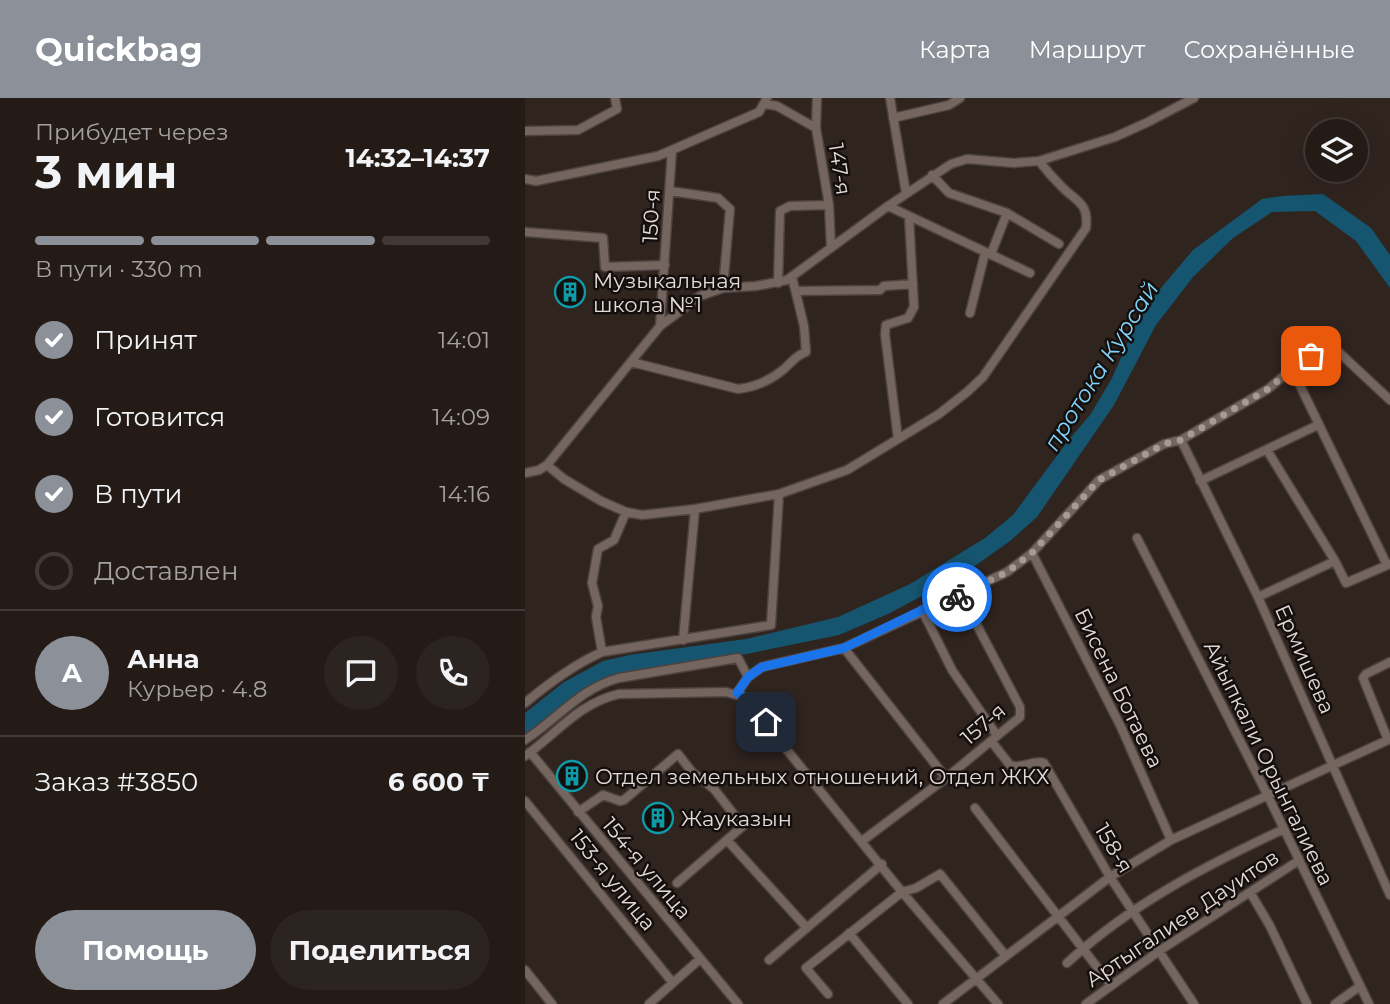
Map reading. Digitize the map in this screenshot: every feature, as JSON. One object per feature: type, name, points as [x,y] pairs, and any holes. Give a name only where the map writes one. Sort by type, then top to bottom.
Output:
[{"type":"street","points":[[525,131],[578,130],[617,109],[615,98]]},
{"type":"street","name":"147-я","points":[[817,98],[816,128],[829,205],[831,247]]},
{"type":"street","points":[[890,98],[906,193]]},
{"type":"street","points":[[893,118],[950,104],[960,98]]},
{"type":"street","points":[[525,473],[547,465],[660,326],[700,296],[723,288],[778,283],[792,277],[906,193],[951,164],[967,159],[1014,163],[1039,161],[1115,137],[1193,98]]},
{"type":"street","points":[[525,179],[536,181],[645,159],[759,112],[766,101],[816,128]]},
{"type":"street","name":"150-я","points":[[660,326],[672,150]]},
{"type":"street","points":[[547,465],[585,492],[626,512],[642,514],[695,509],[779,494],[847,471],[951,405],[983,377],[1082,236],[1086,228],[1087,214],[1082,205],[1039,161]]},
{"type":"street","points":[[932,175],[949,193],[1007,213],[1059,244]]},
{"type":"street","points":[[670,191],[718,198],[730,209],[723,288]]},
{"type":"street","points":[[778,283],[781,211],[790,206],[829,205]]},
{"type":"street","points":[[888,206],[1030,273]]},
{"type":"street","points":[[970,313],[988,254],[1007,213]]},
{"type":"street","points":[[898,439],[885,334],[886,325],[908,318],[914,307],[908,217]]},
{"type":"street","points":[[525,232],[603,238],[605,267],[665,265]]},
{"type":"street","points":[[631,362],[738,389],[753,387],[770,379],[785,369],[796,355],[806,352],[804,326],[792,277]]},
{"type":"street","points":[[796,291],[880,290],[884,286],[913,284]]},
{"type":"street","points":[[737,693],[748,677],[762,667],[844,648],[1007,572],[1032,553],[1099,480],[1164,444],[1181,440],[1268,389],[1330,344],[1390,400]]},
{"type":"street","points":[[1267,450],[1346,583],[1389,565],[1292,369]]},
{"type":"street","points":[[1200,481],[1318,425]]},
{"type":"street","name":"Ермишева","points":[[1181,440],[1258,597],[1390,895]]},
{"type":"street","points":[[525,703],[550,682],[602,652],[771,625],[779,494]]},
{"type":"street","points":[[683,640],[695,509]]},
{"type":"street","points":[[602,652],[596,617],[598,606],[592,583],[594,567],[598,549],[614,540],[626,512]]},
{"type":"street","name":"Айыпкали Орынгалиева","points":[[1137,538],[1268,796],[1369,1004]]},
{"type":"street","name":"Бисена Ботаева","points":[[1032,553],[1121,727],[1171,840]]},
{"type":"street","points":[[1258,597],[1335,561]]},
{"type":"street","name":"157-я","points":[[862,841],[946,778],[1020,717],[1020,707],[961,595]]},
{"type":"street","points":[[922,610],[952,670],[994,738]]},
{"type":"street","points":[[844,648],[946,778]]},
{"type":"street","points":[[525,740],[577,698],[602,682],[738,658],[748,677]]},
{"type":"street","points":[[943,1004],[1110,877],[1171,840],[1389,740],[1363,678],[1390,662]]},
{"type":"street","points":[[528,754],[581,709],[603,698],[618,694],[737,693],[750,701],[902,892],[998,1004]]},
{"type":"street","name":"158-я","points":[[994,738],[1010,765],[1014,767],[1038,761],[1044,763],[1110,877],[1194,1004]]},
{"type":"street","name":"154-я улица","points":[[528,754],[739,1004]]},
{"type":"street","points":[[578,812],[603,795],[624,800],[678,754],[692,772],[714,789],[743,826],[677,883]]},
{"type":"street","name":"153-я улица","points":[[525,801],[673,983]]},
{"type":"street","points":[[975,808],[1110,984]]},
{"type":"street","points":[[1067,963],[1133,910],[1208,864],[1284,829]]},
{"type":"street","points":[[727,841],[807,928]]},
{"type":"street","name":"Артыгалиев Дауитов","points":[[1086,1004],[1110,984],[1298,861]]},
{"type":"street","points":[[769,960],[882,864]]},
{"type":"street","points":[[828,994],[806,968],[902,892],[916,888],[940,874],[1005,955]]},
{"type":"street","points":[[1250,892],[1271,926],[1307,1004]]},
{"type":"street","points":[[849,933],[908,1004]]},
{"type":"street","points":[[649,1004],[700,958]]},
{"type":"street","points":[[525,970],[552,1004]]},
{"type":"street","points":[[1335,1004],[1360,986]]},
{"type":"water","points":[[1323,194],[1371,228],[1390,255],[1390,288],[1356,241],[1315,211],[1272,212],[1233,238],[1193,277],[1156,325],[1114,405],[1037,517],[1010,541],[965,573],[888,614],[839,635],[727,658],[612,677],[577,696],[525,738],[525,713],[564,682],[603,661],[746,639],[838,617],[910,584],[985,538],[1013,515],[1090,415],[1111,380],[1137,322],[1156,294],[1193,250],[1262,199]]},
{"type":"way so far","points":[[957,597],[1007,572],[1032,553],[1099,480],[1164,444],[1181,440],[1268,389],[1311,356]]},
{"type":"place","name":"Музыкальная школа №1","points":[[570,292]]},
{"type":"place","name":"Отдел земельных отношений, Отдел ЖКХ","points":[[572,776]]},
{"type":"place","name":"Жауказын","points":[[658,818]]},
{"type":"route","points":[[766,722],[750,701],[737,693],[754,671],[844,648],[922,610],[957,597]]},
{"type":"water label","name":"протока Курсай","points":[[1101,366]]}]
